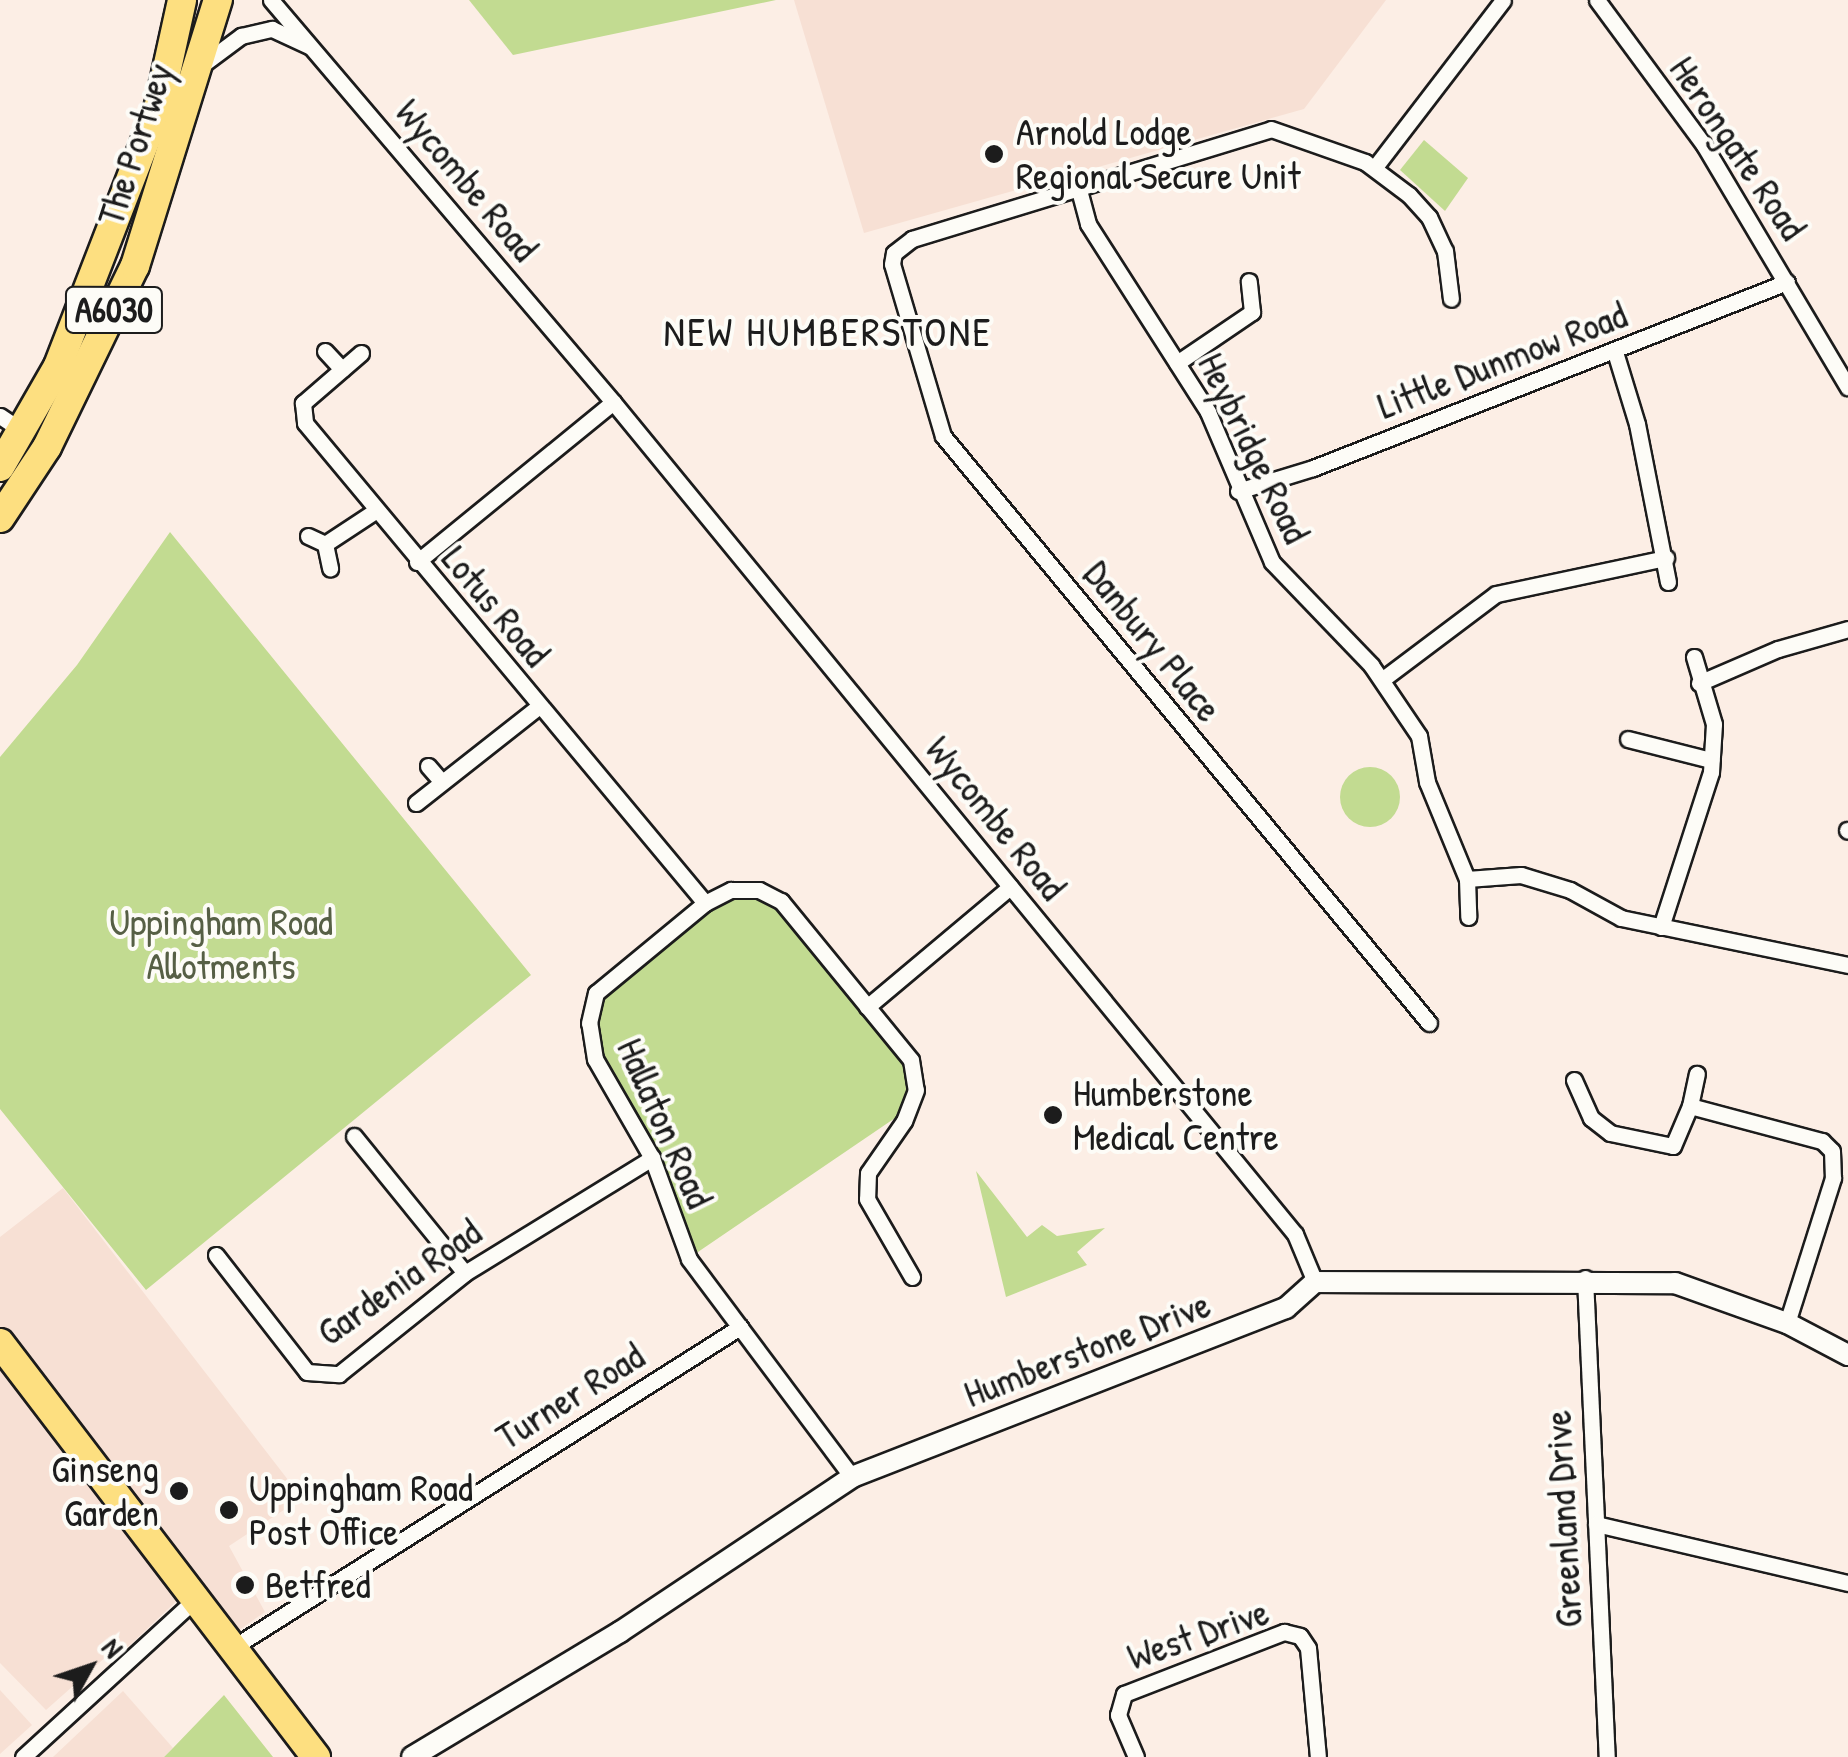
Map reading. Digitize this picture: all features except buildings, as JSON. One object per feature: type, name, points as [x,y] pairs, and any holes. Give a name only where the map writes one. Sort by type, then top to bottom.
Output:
[{"type":"highway","name":"The Portwey","points":[[0,468],[12,424],[58,366],[158,105],[182,0]]},
{"type":"highway","name":"The Portwey","points":[[0,518],[46,446],[135,266],[200,68],[218,0]]},
{"type":"highway","points":[[2,1351],[151,1536],[194,1601],[316,1757]]},
{"type":"street","name":"Wycombe Road","points":[[271,0],[613,402],[1295,1234],[1316,1282]]},
{"type":"street","points":[[1375,167],[1502,0]]},
{"type":"street","name":"Herongate Road","points":[[1597,0],[1704,145],[1848,388]]},
{"type":"street","points":[[200,68],[241,36],[272,29],[312,48]]},
{"type":"street","points":[[1079,190],[1271,129],[1375,167],[1429,217],[1445,251],[1450,299]]},
{"type":"street","name":"Danbury Place","points":[[1079,190],[912,238],[894,253],[892,264],[943,436],[1429,1023]]},
{"type":"street","name":"Heybridge Road","points":[[1079,190],[1088,224],[1208,412],[1238,491],[1272,562],[1383,679],[1419,736],[1427,782],[1467,879],[1468,917]]},
{"type":"street","points":[[102,249],[135,266]]},
{"type":"street","points":[[1177,364],[1252,312],[1250,281]]},
{"type":"street","name":"Little Dunmow Road","points":[[1238,491],[1615,352],[1787,282]]},
{"type":"street","points":[[326,351],[342,369]]},
{"type":"street","points":[[1615,352],[1666,558],[1668,582]]},
{"type":"street","name":"Lotus Road","points":[[361,353],[303,403],[304,423],[704,903]]},
{"type":"street","points":[[417,562],[613,402]]},
{"type":"street","points":[[326,544],[375,511]]},
{"type":"street","points":[[308,536],[326,544]]},
{"type":"street","points":[[326,544],[330,568]]},
{"type":"street","points":[[1383,679],[1496,594],[1666,558]]},
{"type":"street","points":[[1699,683],[1778,649],[1848,630]]},
{"type":"street","points":[[1662,927],[1707,798],[1714,724],[1694,656]]},
{"type":"street","points":[[416,803],[538,706]]},
{"type":"street","points":[[1628,739],[1711,760]]},
{"type":"street","points":[[428,766],[442,782]]},
{"type":"street","points":[[1467,879],[1521,875],[1570,890],[1621,918],[1848,965]]},
{"type":"street","points":[[868,1007],[1010,887]]},
{"type":"street","name":"Hallaton Road","points":[[852,1477],[689,1259],[652,1158],[595,1060],[589,1022],[596,993],[704,903],[731,890],[759,890],[781,901],[912,1060],[916,1090],[904,1121],[868,1172],[866,1200],[912,1277]]},
{"type":"street","points":[[1412,1000],[1426,988]]},
{"type":"street","points":[[1574,1080],[1591,1118],[1610,1133],[1665,1148],[1678,1140],[1698,1074]]},
{"type":"street","points":[[1690,1106],[1822,1142],[1832,1151],[1833,1178],[1786,1323]]},
{"type":"street","points":[[354,1136],[465,1272]]},
{"type":"street","name":"Gardenia Road","points":[[216,1255],[307,1372],[339,1374],[465,1272],[652,1158]]},
{"type":"street","points":[[1316,1282],[1584,1278],[1675,1283],[1786,1323],[1848,1355]]},
{"type":"street","name":"Greenland Drive","points":[[1584,1278],[1607,1757]]},
{"type":"street","name":"Humberstone Drive","points":[[412,1757],[620,1632],[852,1477],[1286,1308],[1316,1282]]},
{"type":"street","name":"Turner Road","points":[[232,1648],[740,1327]]},
{"type":"street","points":[[1596,1524],[1848,1583]]},
{"type":"street","points":[[23,1757],[194,1601]]},
{"type":"street","name":"West Drive","points":[[1136,1757],[1118,1715],[1120,1699],[1130,1689],[1284,1632],[1300,1636],[1308,1648],[1318,1757]]},
{"type":"shaded area","name":"Arnold Lodge Regional Secure Unit","points":[[794,0],[1386,0],[1304,109],[864,233]]},
{"type":"shaded area","points":[[63,1188],[302,1498],[229,1546],[265,1612],[239,1630],[200,1579],[114,1660],[108,1655],[46,1710],[0,1663],[0,1237]]},
{"type":"shaded area","points":[[0,1690],[32,1725],[0,1754]]},
{"type":"shaded area","points":[[123,1691],[173,1748],[164,1757],[53,1757]]},
{"type":"green space","points":[[469,0],[776,0],[513,55]]},
{"type":"green space","points":[[1424,140],[1468,178],[1445,211],[1400,170]]},
{"type":"green space","name":"Uppingham Road Allotments","points":[[170,532],[531,975],[146,1290],[0,1109],[0,757],[77,665]]},
{"type":"green space","points":[[1370,767],[1391,776],[1400,797],[1391,818],[1370,827],[1349,818],[1340,797],[1349,776]]},
{"type":"green space","points":[[733,896],[758,896],[777,906],[905,1063],[909,1088],[898,1116],[695,1254],[659,1154],[601,1057],[594,1021],[602,997],[707,908]]},
{"type":"green space","points":[[976,1171],[1027,1237],[1042,1225],[1057,1236],[1105,1228],[1077,1252],[1087,1265],[1006,1297]]},
{"type":"green space","points":[[224,1695],[273,1757],[164,1757],[173,1748]]},
{"type":"place","name":"Arnold Lodge Regional Secure Unit","points":[[994,154]]},
{"type":"place","name":"Humberstone Medical Centre","points":[[1053,1115]]},
{"type":"place","name":"Ginseng Garden","points":[[179,1491]]},
{"type":"place","name":"Uppingham Road Post Office","points":[[229,1510]]},
{"type":"place","name":"Betfred","points":[[245,1585]]},
{"type":"district","name":"NEW HUMBERSTONE","points":[[828,331]]}]
